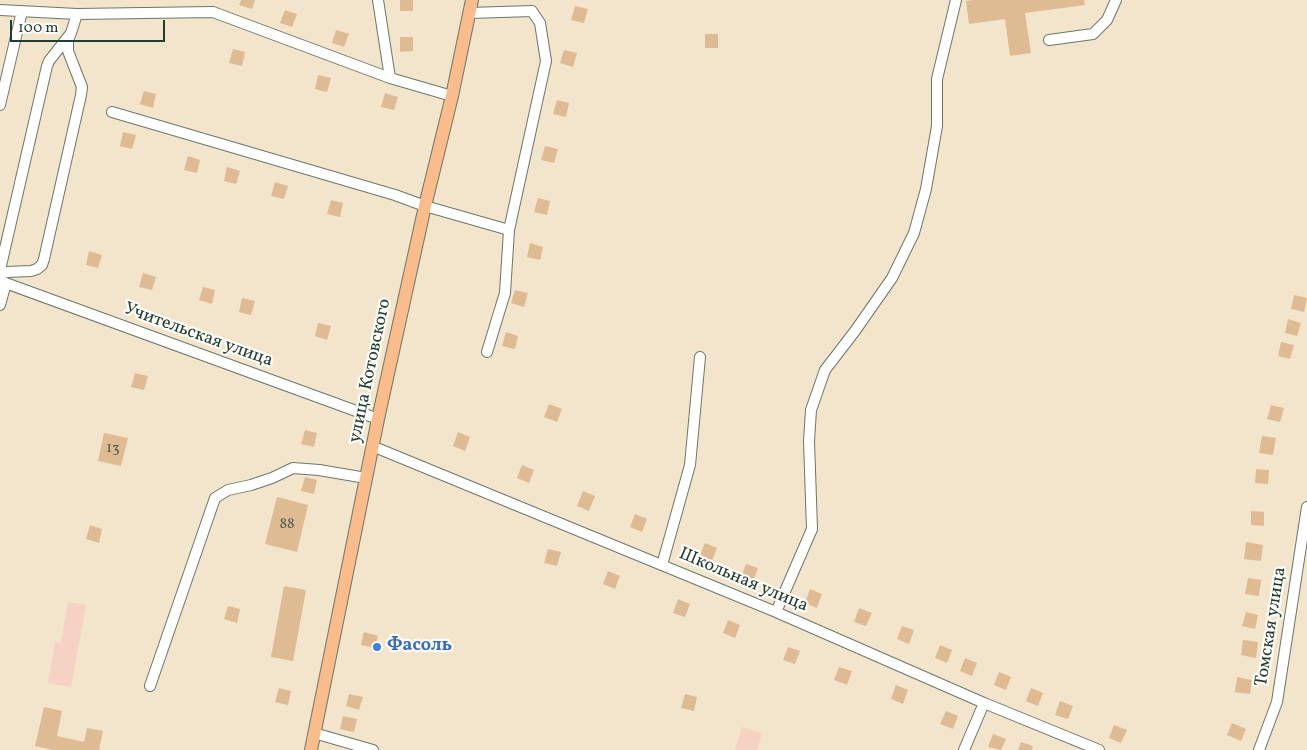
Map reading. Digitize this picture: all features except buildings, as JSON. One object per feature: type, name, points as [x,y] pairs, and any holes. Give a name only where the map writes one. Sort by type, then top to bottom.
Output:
[{"type":"main road","name":"улица Котовского","points":[[311,750],[372,446],[472,0]]},
{"type":"street","points":[[378,0],[390,78]]},
{"type":"street","points":[[776,612],[812,530],[809,441],[811,410],[826,370],[892,278],[914,232],[926,189],[937,126],[937,79],[956,0]]},
{"type":"street","points":[[1049,40],[1092,34],[1108,20],[1116,0]]},
{"type":"street","points":[[0,10],[77,14],[213,12],[390,78],[452,96]]},
{"type":"street","points":[[0,105],[22,11]]},
{"type":"street","points":[[469,13],[532,12],[540,23],[546,61],[508,230],[505,292],[487,352]]},
{"type":"street","points":[[0,305],[2,280],[7,272],[37,269],[42,265],[44,259],[81,95],[82,87],[68,51],[68,40],[77,14]]},
{"type":"street","points":[[0,270],[46,66],[71,33]]},
{"type":"street","points":[[112,112],[508,230]]},
{"type":"street","name":"Учительская улица","points":[[2,280],[378,419]]},
{"type":"street","points":[[662,565],[690,465],[700,357]]},
{"type":"street","name":"Школьная улица","points":[[372,446],[776,612],[984,703],[1099,750]]},
{"type":"street","points":[[150,686],[214,498],[228,490],[272,478],[293,468],[319,470],[366,478]]},
{"type":"street","name":"Томская улица","points":[[1258,750],[1277,702],[1307,507]]},
{"type":"street","points":[[964,750],[984,703]]},
{"type":"street","points":[[314,733],[373,750]]},
{"type":"shaded area","points":[[68,602],[86,605],[71,687],[48,683],[55,642],[61,643]]},
{"type":"shaded area","points":[[742,727],[762,733],[757,750],[735,750]]},
{"type":"place","name":"Фасоль","points":[[377,647]]}]
